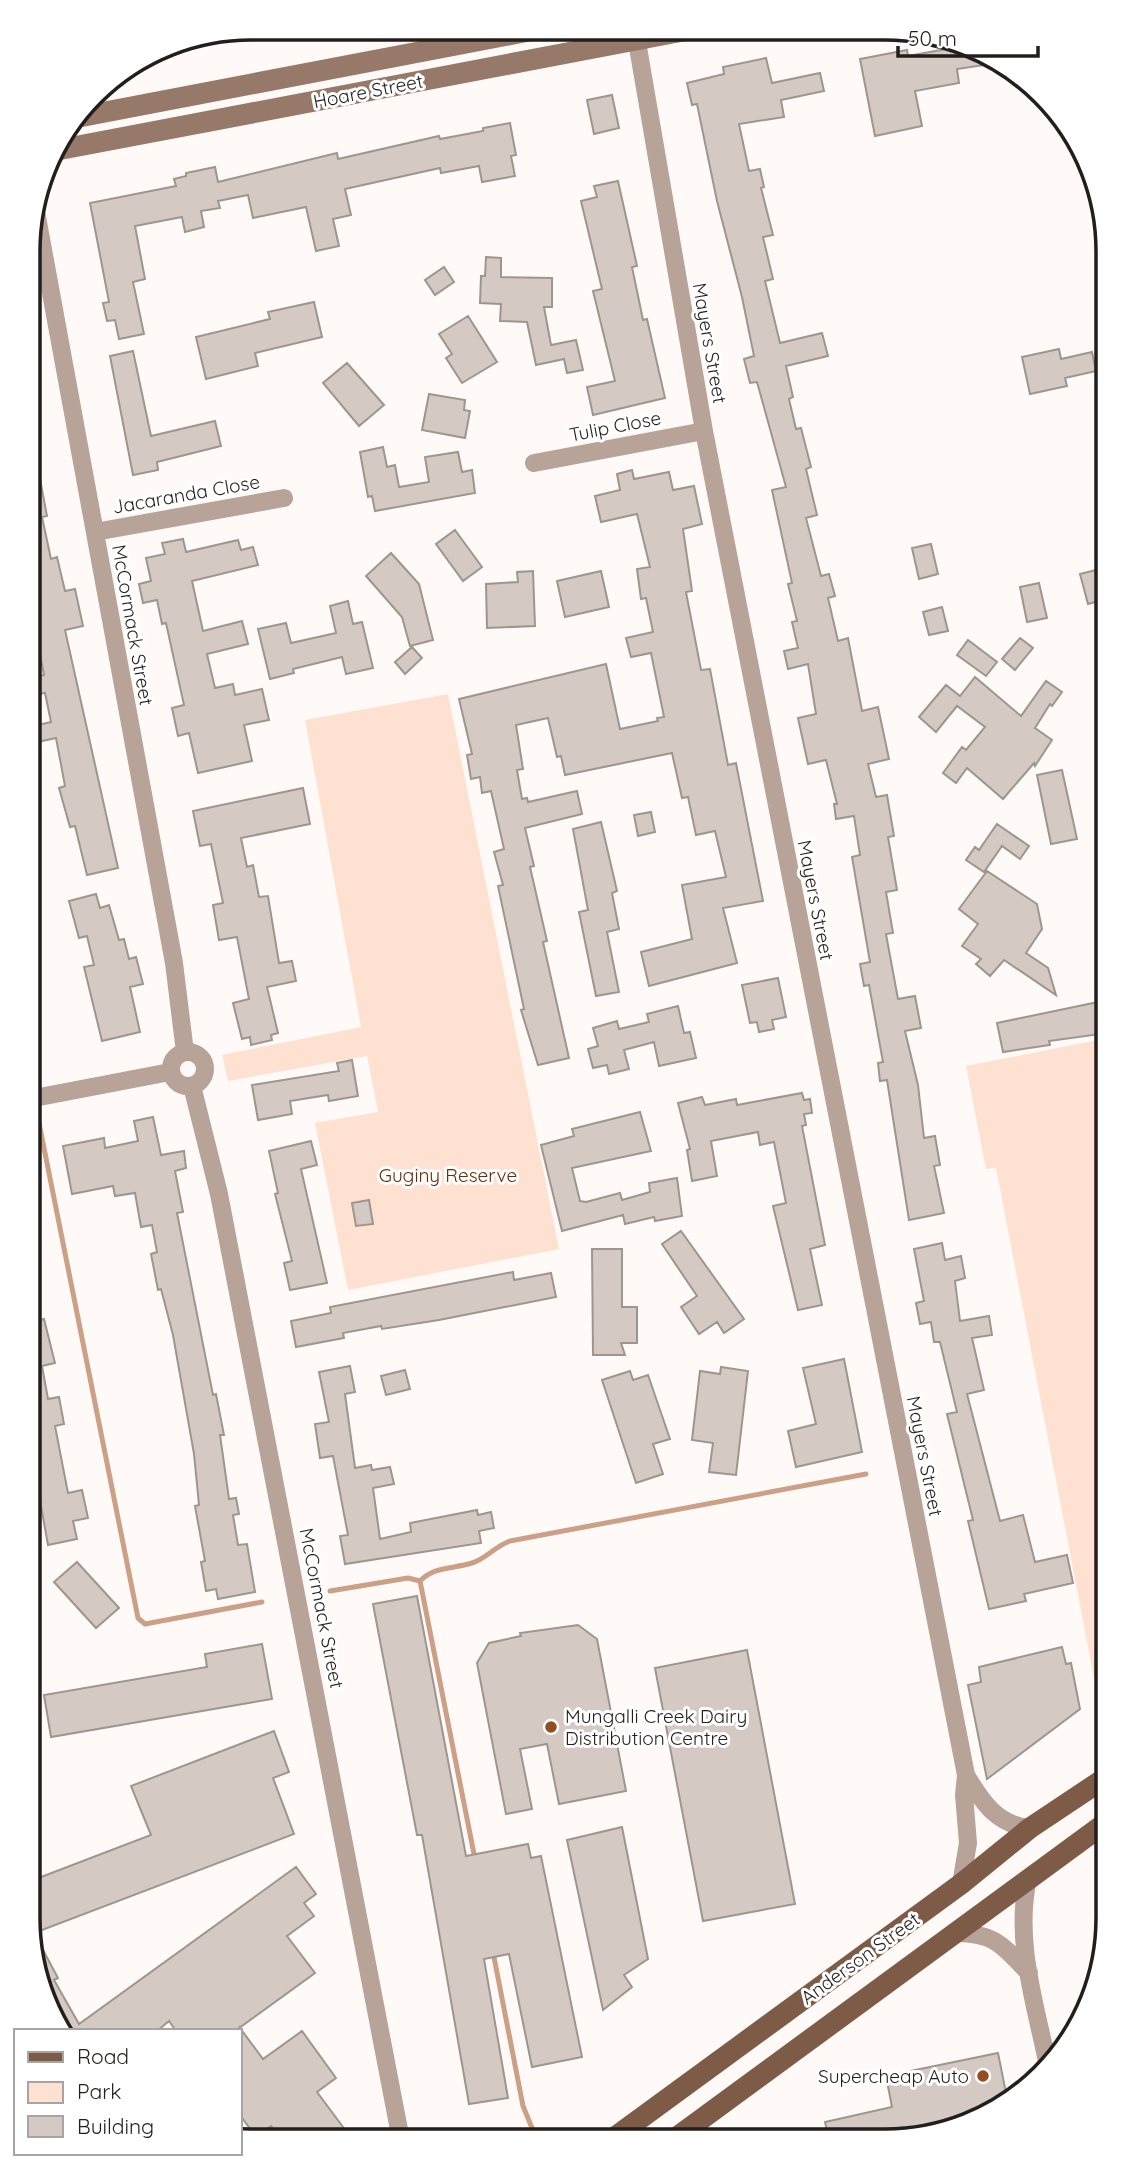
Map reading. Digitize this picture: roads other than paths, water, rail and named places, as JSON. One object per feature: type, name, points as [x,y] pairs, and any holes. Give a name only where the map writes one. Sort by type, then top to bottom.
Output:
[{"type":"main road","name":"Hoare Street","points":[[68,148],[608,40]]},
{"type":"main road","name":"Hoare Street","points":[[91,115],[478,41]]},
{"type":"main road","name":"Anderson Street","points":[[626,2129],[961,1884],[1030,1828],[1095,1785]]},
{"type":"main road","name":"Anderson Street","points":[[688,2129],[1095,1830]]},
{"type":"street","name":"Mayers Street","points":[[636,40],[704,431],[966,1775],[964,1795],[968,1843],[961,1884]]},
{"type":"street","name":"McCormack Street","points":[[41,238],[174,963],[185,1052]]},
{"type":"street","name":"Tulip Close","points":[[534,463],[704,431]]},
{"type":"street","name":"Jacaranda Close","points":[[95,532],[284,498]]},
{"type":"street","points":[[185,1052],[197,1054],[205,1066],[203,1077],[192,1086],[178,1083],[170,1072],[174,1059],[185,1052]]},
{"type":"street","points":[[40,1097],[170,1072]]},
{"type":"street","name":"McCormack Street","points":[[192,1086],[219,1194],[399,2129]]},
{"type":"street","name":"Mayers Street","points":[[966,1775],[987,1808],[1007,1822],[1030,1828]]},
{"type":"street","points":[[1028,1879],[1023,1922],[1028,1973],[1045,2054]]},
{"type":"street","points":[[954,1933],[977,1933],[993,1938],[1028,1973]]},
{"type":"waterway","points":[[40,1128],[138,1618],[145,1624],[262,1602]]},
{"type":"waterway","points":[[330,1591],[408,1578],[420,1581],[438,1570],[477,1561],[510,1541],[866,1474]]},
{"type":"waterway","points":[[420,1581],[475,1859]]},
{"type":"waterway","points":[[493,1952],[523,2106],[533,2129]]},
{"type":"place","name":"Mungalli Creek Dairy Distribution Centre","points":[[551,1727]]},
{"type":"place","name":"Supercheap Auto","points":[[983,2076]]},
{"type":"park label","name":"Guginy Reserve","points":[[448,1175]]}]
